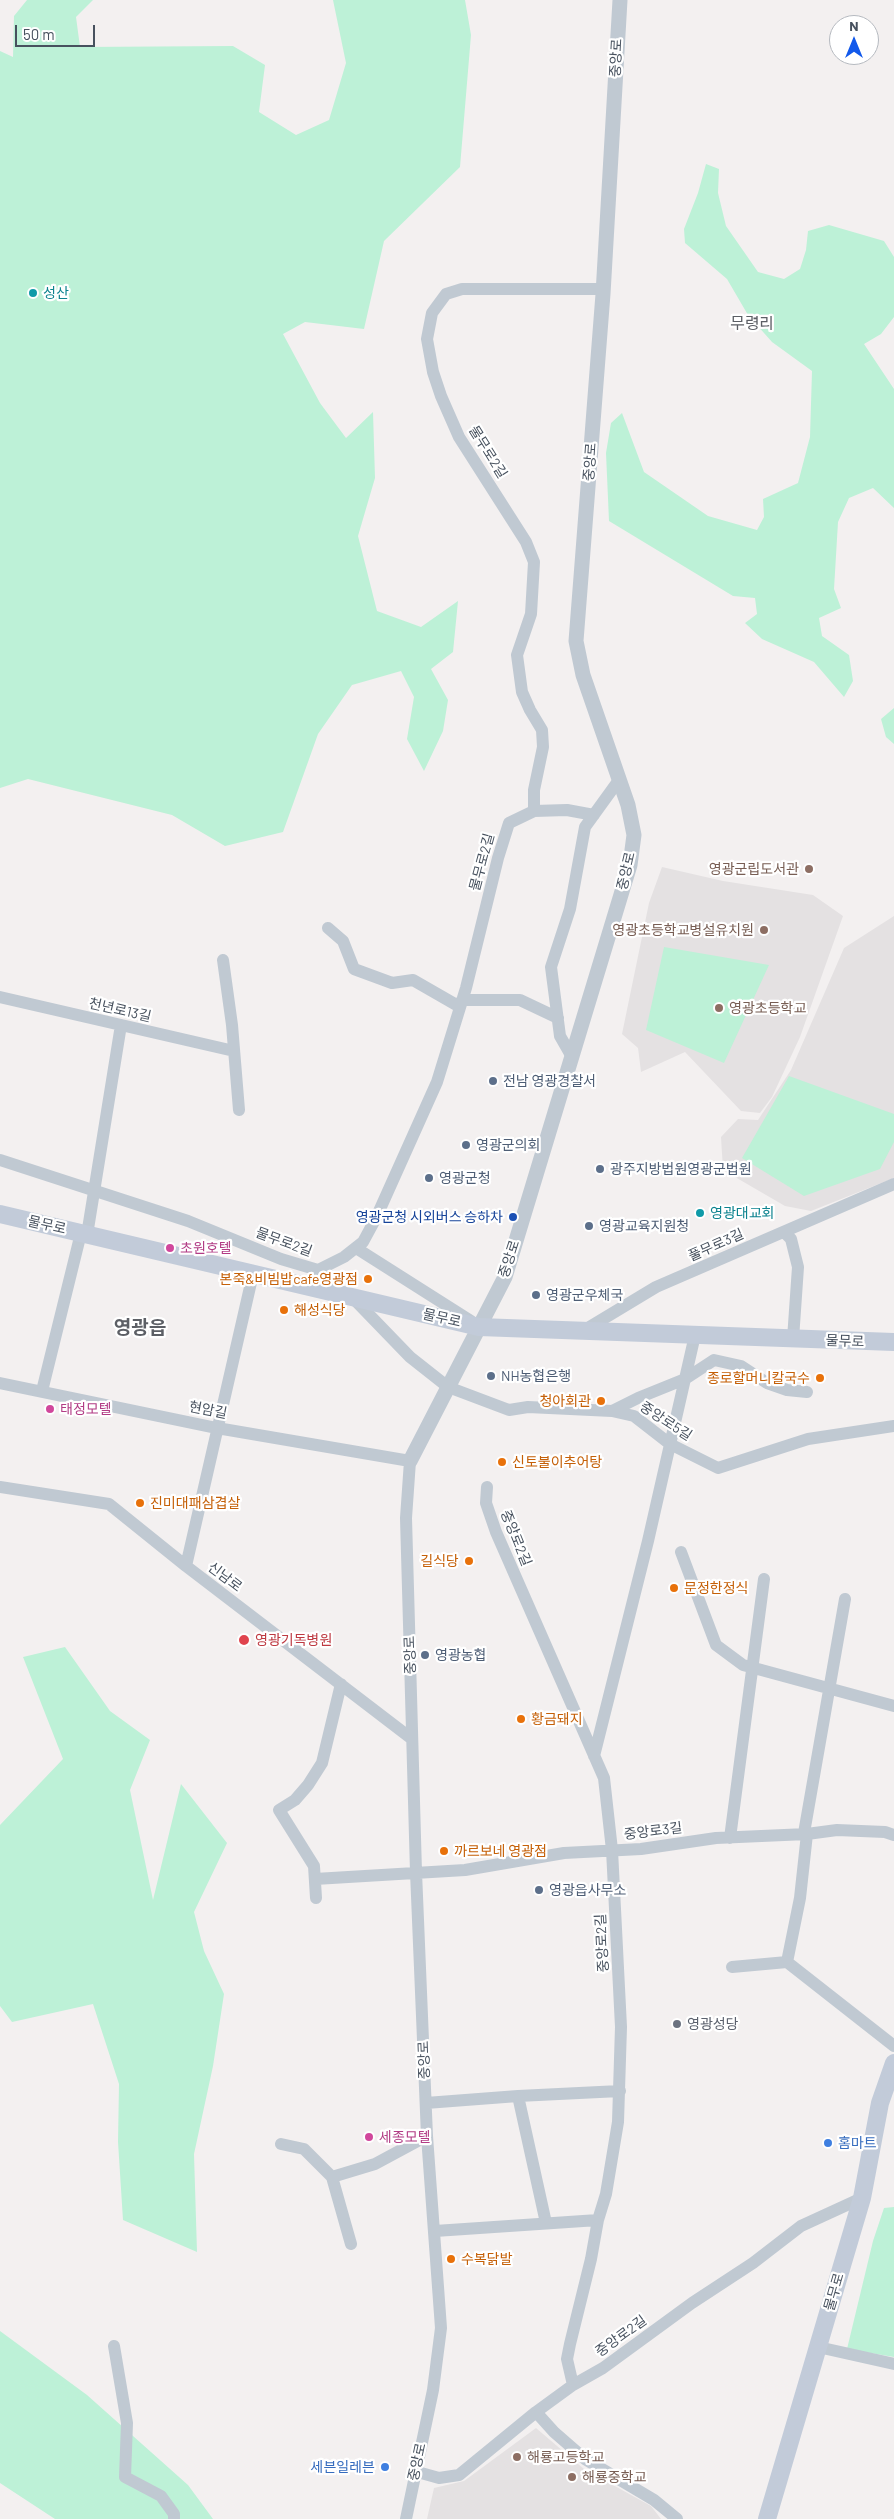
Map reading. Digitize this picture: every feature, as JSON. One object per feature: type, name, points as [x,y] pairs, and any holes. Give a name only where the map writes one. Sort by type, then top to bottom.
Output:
[{"type":"main road","name":"물무로","points":[[0,1214],[479,1327],[894,1342]]},
{"type":"main road","name":"물무로","points":[[767,2519],[862,2198],[880,2103],[894,2063]]},
{"type":"street","name":"중앙로","points":[[406,2519],[414,2471],[433,2390],[441,2328],[427,2136],[416,1872],[406,1518],[410,1461],[505,1277],[630,865],[634,835],[628,805],[582,675],[576,641],[604,289],[620,0]]},
{"type":"street","name":"물무로2길","points":[[0,1160],[188,1221],[281,1259],[318,1270],[344,1257],[363,1242],[376,1218],[437,1082],[461,1004],[509,823],[534,811],[534,790],[543,748],[542,730],[522,692],[516,655],[531,614],[534,562],[526,542],[459,437],[433,372],[427,339],[432,313],[446,294],[462,289],[604,289]]},
{"type":"street","points":[[572,1057],[560,1036],[551,967],[570,909],[585,827],[619,780]]},
{"type":"street","points":[[534,811],[567,810],[594,815]]},
{"type":"street","points":[[328,928],[343,942],[354,969],[392,982],[413,980],[461,1004],[520,1000],[558,1018]]},
{"type":"street","points":[[223,960],[234,1051],[238,1110]]},
{"type":"street","name":"천년로13길","points":[[0,997],[234,1051]]},
{"type":"street","points":[[42,1391],[94,1190],[121,1026]]},
{"type":"street","name":"풀무로3길","points":[[583,1331],[656,1287],[894,1184]]},
{"type":"street","points":[[784,1232],[791,1239],[798,1268],[793,1339]]},
{"type":"street","points":[[356,1248],[479,1327]]},
{"type":"street","points":[[186,1566],[253,1274]]},
{"type":"street","name":"중앙로5길","points":[[352,1297],[410,1357],[448,1387],[509,1410],[528,1407],[612,1411],[634,1416],[670,1444],[718,1468],[808,1439],[894,1426]]},
{"type":"street","points":[[594,1756],[670,1444],[694,1335]]},
{"type":"street","points":[[612,1411],[685,1379],[714,1360],[741,1366],[767,1384],[787,1390],[807,1392]]},
{"type":"street","name":"현암길","points":[[0,1383],[217,1428],[410,1461]]},
{"type":"street","name":"중앙로2길","points":[[487,1486],[486,1502],[496,1532],[604,1778],[612,1850],[621,2027],[620,2091],[611,2169],[567,2359],[574,2385]]},
{"type":"street","name":"신남로","points":[[0,1487],[109,1504],[186,1566],[412,1739]]},
{"type":"street","points":[[681,1552],[716,1645],[743,1664],[894,1706]]},
{"type":"street","points":[[730,1838],[764,1579]]},
{"type":"street","points":[[787,1962],[800,1898],[806,1833],[845,1599]]},
{"type":"street","points":[[316,1898],[314,1866],[279,1810],[295,1800],[308,1785],[322,1763],[341,1684]]},
{"type":"street","name":"중앙로3길","points":[[315,1879],[465,1870],[564,1853],[730,1838],[837,1830],[885,1832],[894,1835]]},
{"type":"street","points":[[732,1967],[787,1962],[894,2046]]},
{"type":"street","points":[[426,2103],[620,2091]]},
{"type":"street","points":[[518,2096],[546,2223]]},
{"type":"street","points":[[332,2177],[375,2164],[427,2136]]},
{"type":"street","points":[[281,2144],[304,2149],[332,2177],[351,2244]]},
{"type":"street","name":"중앙로2길","points":[[414,2471],[439,2478],[459,2475],[536,2412],[574,2385],[604,2368],[801,2226],[862,2198]]},
{"type":"street","points":[[435,2231],[598,2220]]},
{"type":"street","points":[[114,2346],[126,2423],[125,2477],[161,2496],[174,2514],[174,2519]]},
{"type":"street","points":[[818,2347],[894,2364]]},
{"type":"street","points":[[536,2412],[554,2432],[585,2459],[654,2500],[677,2519]]},
{"type":"shaded area","name":"영광초등학교","points":[[662,867],[723,881],[813,895],[843,916],[800,1037],[772,1097],[760,1113],[741,1111],[685,1052],[641,1072],[638,1048],[622,1034],[649,903]]},
{"type":"shaded area","points":[[894,916],[894,1178],[811,1211],[785,1206],[723,1170],[721,1137],[738,1119],[758,1120],[791,1070],[844,948]]},
{"type":"shaded area","name":"해룡고등학교","points":[[536,2428],[584,2469],[651,2506],[661,2519],[427,2519],[434,2488],[464,2481]]},
{"type":"green space","points":[[27,0],[93,0],[76,17],[80,47],[233,46],[265,65],[259,112],[296,135],[329,120],[346,63],[333,0],[465,0],[471,35],[460,167],[384,241],[364,329],[305,322],[283,334],[320,403],[346,438],[373,412],[375,478],[358,536],[377,611],[421,627],[458,601],[453,652],[431,669],[448,700],[443,731],[424,771],[407,739],[414,697],[401,671],[352,685],[318,734],[283,832],[225,846],[172,815],[28,779],[0,788],[0,51],[13,57],[14,16]]},
{"type":"green space","points":[[706,164],[719,169],[718,193],[726,226],[758,272],[784,279],[800,269],[806,250],[808,231],[829,225],[884,241],[894,257],[894,317],[881,334],[864,344],[894,389],[894,508],[873,488],[849,498],[838,522],[834,589],[841,608],[819,618],[822,636],[849,655],[853,681],[844,697],[814,662],[762,639],[745,623],[757,614],[755,598],[733,596],[609,521],[606,453],[611,423],[622,413],[644,472],[708,516],[757,530],[764,517],[763,499],[798,483],[810,437],[812,371],[772,342],[748,315],[727,279],[685,243],[684,229],[698,193]]},
{"type":"green space","points":[[894,708],[894,744],[886,737],[881,719]]},
{"type":"green space","points":[[664,947],[769,965],[724,1063],[646,1030]]},
{"type":"green space","points":[[789,1076],[894,1114],[894,1142],[880,1169],[804,1196],[742,1158]]},
{"type":"green space","points":[[65,1647],[110,1711],[150,1740],[130,1790],[153,1900],[181,1784],[227,1843],[194,1912],[204,1951],[224,1994],[213,2066],[194,2154],[197,2252],[123,2220],[118,2142],[119,2084],[93,2004],[12,2022],[0,2006],[0,1825],[63,1759],[23,1657]]},
{"type":"green space","points":[[894,2207],[894,2357],[847,2349],[873,2241],[884,2208]]},
{"type":"green space","points":[[0,2331],[87,2395],[188,2485],[213,2519],[55,2519],[0,2483]]},
{"type":"place","name":"성산","points":[[33,293]]},
{"type":"place","name":"영광군립도서관","points":[[809,869]]},
{"type":"place","name":"영광초등학교병설유치원","points":[[764,930]]},
{"type":"place","name":"영광초등학교","points":[[719,1008]]},
{"type":"place","name":"전남 영광경찰서","points":[[493,1081]]},
{"type":"place","name":"영광군의회","points":[[466,1145]]},
{"type":"place","name":"광주지방법원영광군법원","points":[[600,1169]]},
{"type":"place","name":"영광군청","points":[[429,1178]]},
{"type":"place","name":"영광대교회","points":[[700,1213]]},
{"type":"place","name":"영광군청 시외버스 승하차","points":[[513,1217]]},
{"type":"place","name":"영광교육지원청","points":[[589,1226]]},
{"type":"place","name":"초원호텔","points":[[170,1248]]},
{"type":"place","name":"본죽&비빔밥cafe영광점","points":[[368,1279]]},
{"type":"place","name":"영광군우체국","points":[[536,1295]]},
{"type":"place","name":"해성식당","points":[[284,1310]]},
{"type":"place","name":"NH농협은행","points":[[491,1376]]},
{"type":"place","name":"종로할머니칼국수","points":[[820,1378]]},
{"type":"place","name":"청아회관","points":[[601,1401]]},
{"type":"place","name":"태정모텔","points":[[50,1409]]},
{"type":"place","name":"신토불이추어탕","points":[[502,1462]]},
{"type":"place","name":"진미대패삼겹살","points":[[140,1503]]},
{"type":"place","name":"길식당","points":[[469,1561]]},
{"type":"place","name":"문정한정식","points":[[674,1588]]},
{"type":"place","name":"영광기독병원","points":[[244,1640]]},
{"type":"place","name":"영광농협","points":[[425,1655]]},
{"type":"place","name":"황금돼지","points":[[521,1719]]},
{"type":"place","name":"까르보네 영광점","points":[[444,1851]]},
{"type":"place","name":"영광읍사무소","points":[[539,1890]]},
{"type":"place","name":"영광성당","points":[[677,2024]]},
{"type":"place","name":"세종모텔","points":[[369,2137]]},
{"type":"place","name":"홈마트","points":[[828,2143]]},
{"type":"place","name":"수복닭발","points":[[451,2259]]},
{"type":"place","name":"해룡고등학교","points":[[517,2457]]},
{"type":"place","name":"세븐일레븐","points":[[385,2467]]},
{"type":"place","name":"해룡중학교","points":[[572,2477]]},
{"type":"district","name":"무령리","points":[[752,324]]},
{"type":"district","name":"영광읍","points":[[140,1328]]}]
